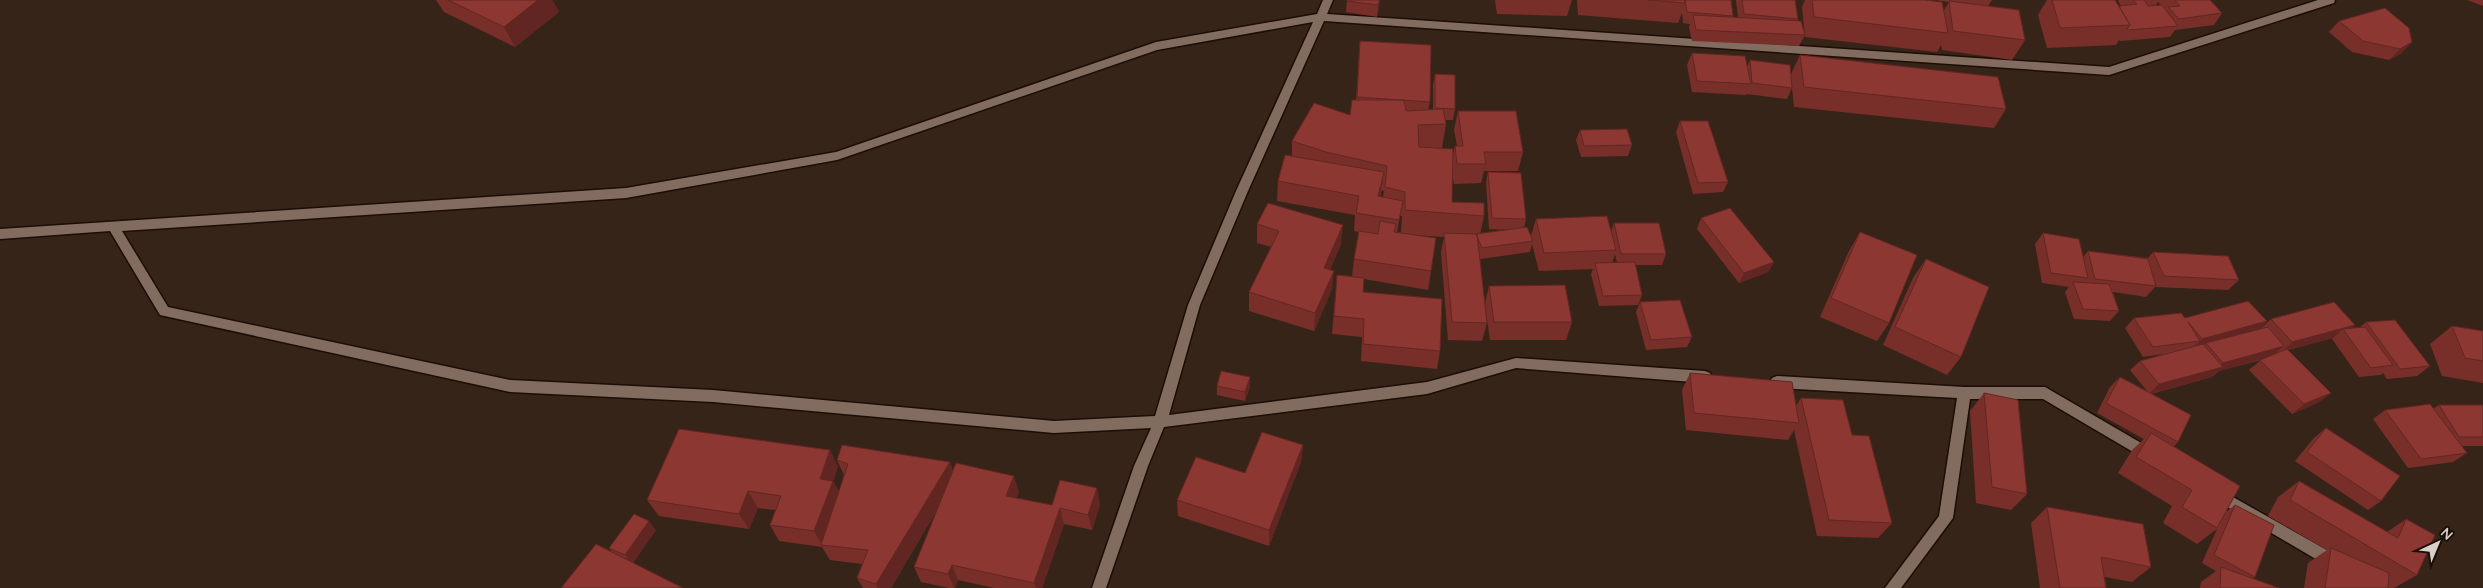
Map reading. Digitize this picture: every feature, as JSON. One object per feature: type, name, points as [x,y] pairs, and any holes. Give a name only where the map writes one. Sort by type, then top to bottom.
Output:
[{"type":"street","points":[[1099,588],[1141,466],[1160,422],[1194,305],[1318,17],[1328,0]]},
{"type":"street","points":[[0,234],[626,193],[837,156],[1156,46],[1318,17],[2109,71],[2330,0]]},
{"type":"street","points":[[114,227],[164,311],[510,386],[713,396],[1054,427],[1160,422],[1428,388],[1516,363],[1723,378]]},
{"type":"street","points":[[1762,381],[1964,393],[2045,393],[2165,463]]},
{"type":"street","points":[[1892,588],[1946,518],[1964,393]]},
{"type":"street","points":[[2208,488],[2344,568]]},
{"type":"building","points":[[448,0],[538,0],[504,27]]},
{"type":"building","points":[[1347,0],[1379,0],[1378,5]]},
{"type":"building","points":[[1648,0],[1685,0],[1685,3]]},
{"type":"building","points":[[1685,0],[1731,0],[1733,16],[1687,12]]},
{"type":"building","points":[[1742,0],[1795,0],[1798,19],[1744,14]]},
{"type":"building","points":[[1812,0],[1925,0],[1942,2],[1948,33],[1814,17]]},
{"type":"building","points":[[2052,0],[2115,0],[2130,25],[2060,28]]},
{"type":"building","points":[[2133,0],[2144,0],[2148,6],[2162,5],[2178,26],[2128,30],[2130,25],[2119,6],[2137,4]]},
{"type":"building","points":[[2175,0],[2210,0],[2222,13],[2179,19],[2168,7],[2180,6]]},
{"type":"building","points":[[1949,1],[2019,10],[2025,40],[1953,31]]},
{"type":"building","points":[[2385,8],[2409,28],[2412,42],[2400,49],[2363,41],[2339,21]]},
{"type":"building","points":[[1693,15],[1801,21],[1805,35],[1696,30]]},
{"type":"building","points":[[1360,41],[1431,45],[1430,102],[1357,97]]},
{"type":"building","points":[[1692,53],[1745,56],[1751,84],[1697,81]]},
{"type":"building","points":[[1800,55],[1998,77],[2006,109],[1804,87]]},
{"type":"building","points":[[1750,60],[1790,65],[1792,88],[1752,83]]},
{"type":"building","points":[[1435,74],[1455,75],[1455,109],[1435,108]]},
{"type":"building","points":[[1352,100],[1404,100],[1406,111],[1443,109],[1446,124],[1418,125],[1419,147],[1453,149],[1452,202],[1484,203],[1484,216],[1405,210],[1405,192],[1385,187],[1387,166],[1326,152],[1292,141],[1314,103],[1350,115]]},
{"type":"building","points":[[1458,111],[1516,111],[1523,152],[1484,152],[1486,164],[1457,164],[1455,146],[1463,146]]},
{"type":"building","points":[[1680,121],[1708,121],[1728,182],[1698,183]]},
{"type":"building","points":[[1627,129],[1632,145],[1584,146],[1580,130]]},
{"type":"building","points":[[1285,155],[1384,172],[1378,196],[1403,201],[1399,220],[1356,213],[1359,196],[1278,181]]},
{"type":"building","points":[[1488,172],[1521,173],[1526,219],[1492,218]]},
{"type":"building","points":[[1268,203],[1343,225],[1324,268],[1334,271],[1315,313],[1249,292],[1279,231],[1257,224]]},
{"type":"building","points":[[1730,208],[1774,262],[1744,273],[1701,218]]},
{"type":"building","points":[[1607,216],[1616,250],[1544,253],[1536,219]]},
{"type":"building","points":[[1380,221],[1396,224],[1394,232],[1436,238],[1431,271],[1354,259],[1359,231],[1378,234]]},
{"type":"building","points":[[1614,223],[1659,223],[1666,254],[1621,254]]},
{"type":"building","points":[[1527,227],[1533,241],[1482,248],[1476,234]]},
{"type":"building","points":[[1860,232],[1917,255],[1889,323],[1831,298]]},
{"type":"building","points":[[1444,233],[1477,234],[1487,323],[1452,322]]},
{"type":"building","points":[[2043,233],[2079,239],[2088,278],[2051,273]]},
{"type":"building","points":[[2088,251],[2148,259],[2156,286],[2095,279]]},
{"type":"building","points":[[2153,252],[2228,256],[2239,280],[2164,276]]},
{"type":"building","points":[[1926,259],[1989,287],[1961,357],[1895,327]]},
{"type":"building","points":[[1635,262],[1642,295],[1603,296],[1595,263]]},
{"type":"building","points":[[1337,275],[1364,278],[1363,292],[1442,299],[1440,351],[1363,344],[1364,319],[1334,316]]},
{"type":"building","points":[[2073,282],[2109,284],[2119,311],[2083,309]]},
{"type":"building","points":[[1565,285],[1572,322],[1494,322],[1489,286]]},
{"type":"building","points":[[1680,300],[1692,337],[1651,340],[1640,302]]},
{"type":"building","points":[[2248,301],[2267,321],[2202,339],[2188,322],[2200,341],[2153,347],[2134,318],[2181,313],[2185,318]]},
{"type":"building","points":[[2334,302],[2355,325],[2292,342],[2271,319]]},
{"type":"building","points":[[2395,320],[2430,366],[2400,369],[2366,322]]},
{"type":"building","points":[[2452,326],[2483,331],[2483,361],[2465,358]]},
{"type":"building","points":[[2268,327],[2284,346],[2223,363],[2206,343]]},
{"type":"building","points":[[2365,327],[2393,365],[2371,368],[2343,329]]},
{"type":"building","points":[[2203,344],[2223,367],[2159,384],[2140,361]]},
{"type":"building","points":[[2287,349],[2331,393],[2304,404],[2260,360]]},
{"type":"building","points":[[1221,371],[1250,377],[1245,392],[1217,386]]},
{"type":"building","points":[[1690,373],[1792,382],[1799,423],[1694,413]]},
{"type":"building","points":[[2120,377],[2191,415],[2178,442],[2106,403]]},
{"type":"building","points":[[1984,393],[2018,400],[2027,494],[1992,487]]},
{"type":"building","points":[[1801,398],[1843,400],[1852,435],[1869,436],[1892,523],[1829,520]]},
{"type":"building","points":[[2430,404],[2467,453],[2421,459],[2385,410]]},
{"type":"building","points":[[2439,405],[2483,405],[2483,437],[2459,437]]},
{"type":"building","points":[[2326,428],[2400,476],[2381,501],[2307,452]]},
{"type":"building","points":[[679,429],[830,450],[820,479],[833,481],[814,531],[770,525],[781,496],[748,491],[739,514],[647,500]]},
{"type":"building","points":[[1262,432],[1303,445],[1269,530],[1177,500],[1196,457],[1245,473]]},
{"type":"building","points":[[2151,433],[2240,486],[2217,528],[2182,507],[2192,490],[2136,457]]},
{"type":"building","points":[[842,445],[950,462],[876,584],[857,578],[868,550],[821,545],[848,464],[837,460]]},
{"type":"building","points":[[956,463],[1014,476],[1006,496],[1052,505],[1060,480],[1097,488],[1088,515],[1060,508],[1034,583],[952,565],[948,574],[914,567]]},
{"type":"building","points":[[2299,481],[2398,538],[2406,519],[2435,535],[2417,575],[2290,500]]},
{"type":"building","points":[[2235,505],[2274,525],[2255,577],[2214,555]]},
{"type":"building","points":[[2047,507],[2143,524],[2151,567],[2101,557],[2106,588],[2060,588]]},
{"type":"building","points":[[634,514],[649,521],[625,555],[609,548]]},
{"type":"building","points":[[596,544],[683,588],[561,588]]},
{"type":"building","points":[[2331,548],[2389,573],[2388,588],[2325,588]]},
{"type":"building","points":[[2221,567],[2279,588],[2220,588]]}]
